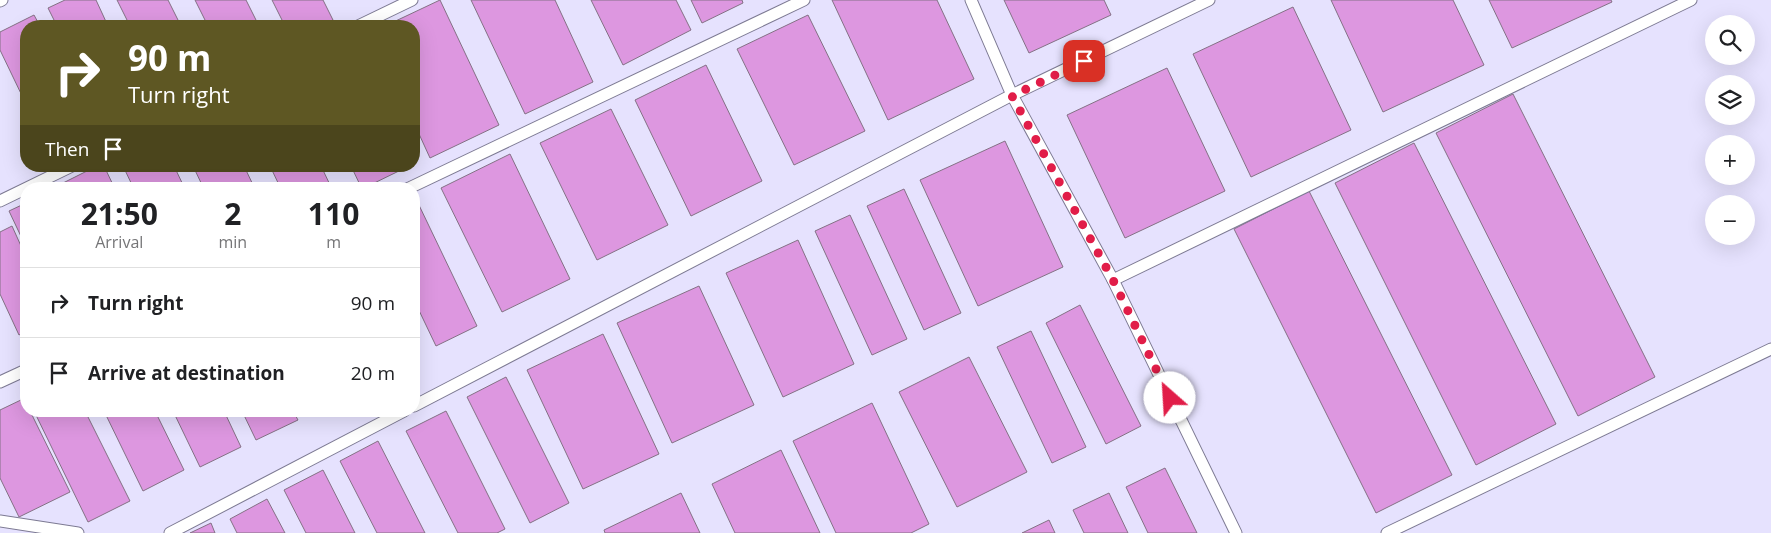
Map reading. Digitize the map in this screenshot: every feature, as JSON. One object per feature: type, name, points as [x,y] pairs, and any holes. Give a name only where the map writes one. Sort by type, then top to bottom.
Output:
[{"type":"lane","points":[[370,20],[412,0]]},
{"type":"lane","points":[[420,183],[804,0]]},
{"type":"lane","points":[[971,0],[1012,96],[1113,280],[1236,533]]},
{"type":"lane","points":[[420,403],[1012,96],[1209,0]]},
{"type":"lane","points":[[1113,280],[1691,0]]},
{"type":"lane","points":[[39,182],[60,172]]},
{"type":"lane","points":[[0,201],[20,191]]},
{"type":"lane","points":[[1387,533],[1771,349]]},
{"type":"lane","points":[[0,382],[20,373]]},
{"type":"lane","points":[[170,533],[392,417]]},
{"type":"lane","points":[[0,520],[78,533]]},
{"type":"building","points":[[65,0],[96,0],[105,20],[54,20],[48,8]]},
{"type":"building","points":[[117,0],[168,0],[178,20],[127,20]]},
{"type":"building","points":[[195,0],[246,0],[256,20],[205,20]]},
{"type":"building","points":[[272,0],[323,0],[333,20],[282,20]]},
{"type":"building","points":[[440,0],[499,125],[430,158],[420,136],[420,20],[398,20]]},
{"type":"building","points":[[471,0],[555,0],[593,82],[525,114]]},
{"type":"building","points":[[591,0],[676,0],[691,30],[623,65]]},
{"type":"building","points":[[691,0],[742,0],[743,3],[702,23]]},
{"type":"building","points":[[832,0],[937,0],[974,79],[888,120]]},
{"type":"building","points":[[1004,0],[1104,0],[1111,15],[1029,53]]},
{"type":"building","points":[[1331,0],[1453,0],[1484,65],[1383,112]]},
{"type":"building","points":[[1489,0],[1611,0],[1612,2],[1512,48]]},
{"type":"building","points":[[1293,7],[1351,130],[1251,177],[1193,54]]},
{"type":"building","points":[[34,15],[37,20],[24,20]]},
{"type":"building","points":[[808,15],[865,131],[794,165],[737,49]]},
{"type":"building","points":[[20,22],[20,92],[0,50],[0,32]]},
{"type":"building","points":[[706,65],[762,181],[691,216],[635,100]]},
{"type":"building","points":[[1167,68],[1225,191],[1125,238],[1067,115]]},
{"type":"building","points":[[1513,94],[1655,377],[1578,416],[1436,133]]},
{"type":"building","points":[[611,109],[668,225],[597,260],[540,143]]},
{"type":"building","points":[[1005,141],[1063,267],[978,306],[920,180]]},
{"type":"building","points":[[1414,143],[1556,424],[1476,465],[1335,183]]},
{"type":"building","points":[[510,154],[570,279],[502,312],[441,188]]},
{"type":"building","points":[[85,172],[107,172],[112,182],[65,182]]},
{"type":"building","points":[[126,172],[177,172],[182,182],[131,182]]},
{"type":"building","points":[[196,172],[247,172],[252,182],[201,182]]},
{"type":"building","points":[[273,172],[324,172],[329,182],[278,182]]},
{"type":"building","points":[[354,172],[397,172],[376,182],[359,182]]},
{"type":"building","points":[[904,189],[961,313],[924,330],[867,206]]},
{"type":"building","points":[[1309,191],[1452,475],[1376,513],[1234,229]]},
{"type":"building","points":[[20,206],[20,234],[9,211]]},
{"type":"building","points":[[420,207],[477,326],[436,346],[420,313]]},
{"type":"building","points":[[850,215],[907,339],[872,355],[815,231]]},
{"type":"building","points":[[12,226],[20,244],[19,335],[0,294],[0,232]]},
{"type":"building","points":[[798,240],[854,364],[783,397],[726,273]]},
{"type":"building","points":[[699,286],[754,405],[672,443],[617,323]]},
{"type":"building","points":[[1080,305],[1141,426],[1106,444],[1046,323]]},
{"type":"building","points":[[1031,331],[1086,447],[1052,463],[997,347]]},
{"type":"building","points":[[603,334],[659,454],[583,489],[527,370]]},
{"type":"building","points":[[969,357],[1027,472],[957,507],[899,392]]},
{"type":"building","points":[[506,377],[569,503],[530,523],[467,397]]},
{"type":"building","points":[[20,400],[20,417],[33,417],[70,492],[19,517],[0,478],[0,410]]},
{"type":"building","points":[[872,403],[929,524],[911,533],[836,533],[793,441]]},
{"type":"building","points":[[446,411],[505,529],[497,533],[458,533],[406,431]]},
{"type":"building","points":[[37,417],[88,417],[130,501],[88,522]]},
{"type":"building","points":[[107,417],[158,417],[184,470],[143,491]]},
{"type":"building","points":[[176,417],[227,417],[241,447],[200,467]]},
{"type":"building","points":[[245,417],[296,417],[298,420],[256,440]]},
{"type":"building","points":[[378,441],[425,533],[377,533],[340,461]]},
{"type":"building","points":[[781,450],[820,533],[735,533],[712,484]]},
{"type":"building","points":[[1165,468],[1197,533],[1148,533],[1126,487]]},
{"type":"building","points":[[323,470],[355,533],[306,533],[284,490]]},
{"type":"building","points":[[681,493],[700,533],[605,533],[604,530]]},
{"type":"building","points":[[1109,493],[1128,533],[1084,533],[1073,510]]},
{"type":"building","points":[[267,499],[285,533],[237,533],[230,519]]},
{"type":"building","points":[[1049,520],[1055,533],[1022,533]]},
{"type":"building","points":[[211,523],[215,533],[190,533]]},
{"type":"route","points":[[1084,61],[1012,96],[1113,280],[1170,398]]}]
